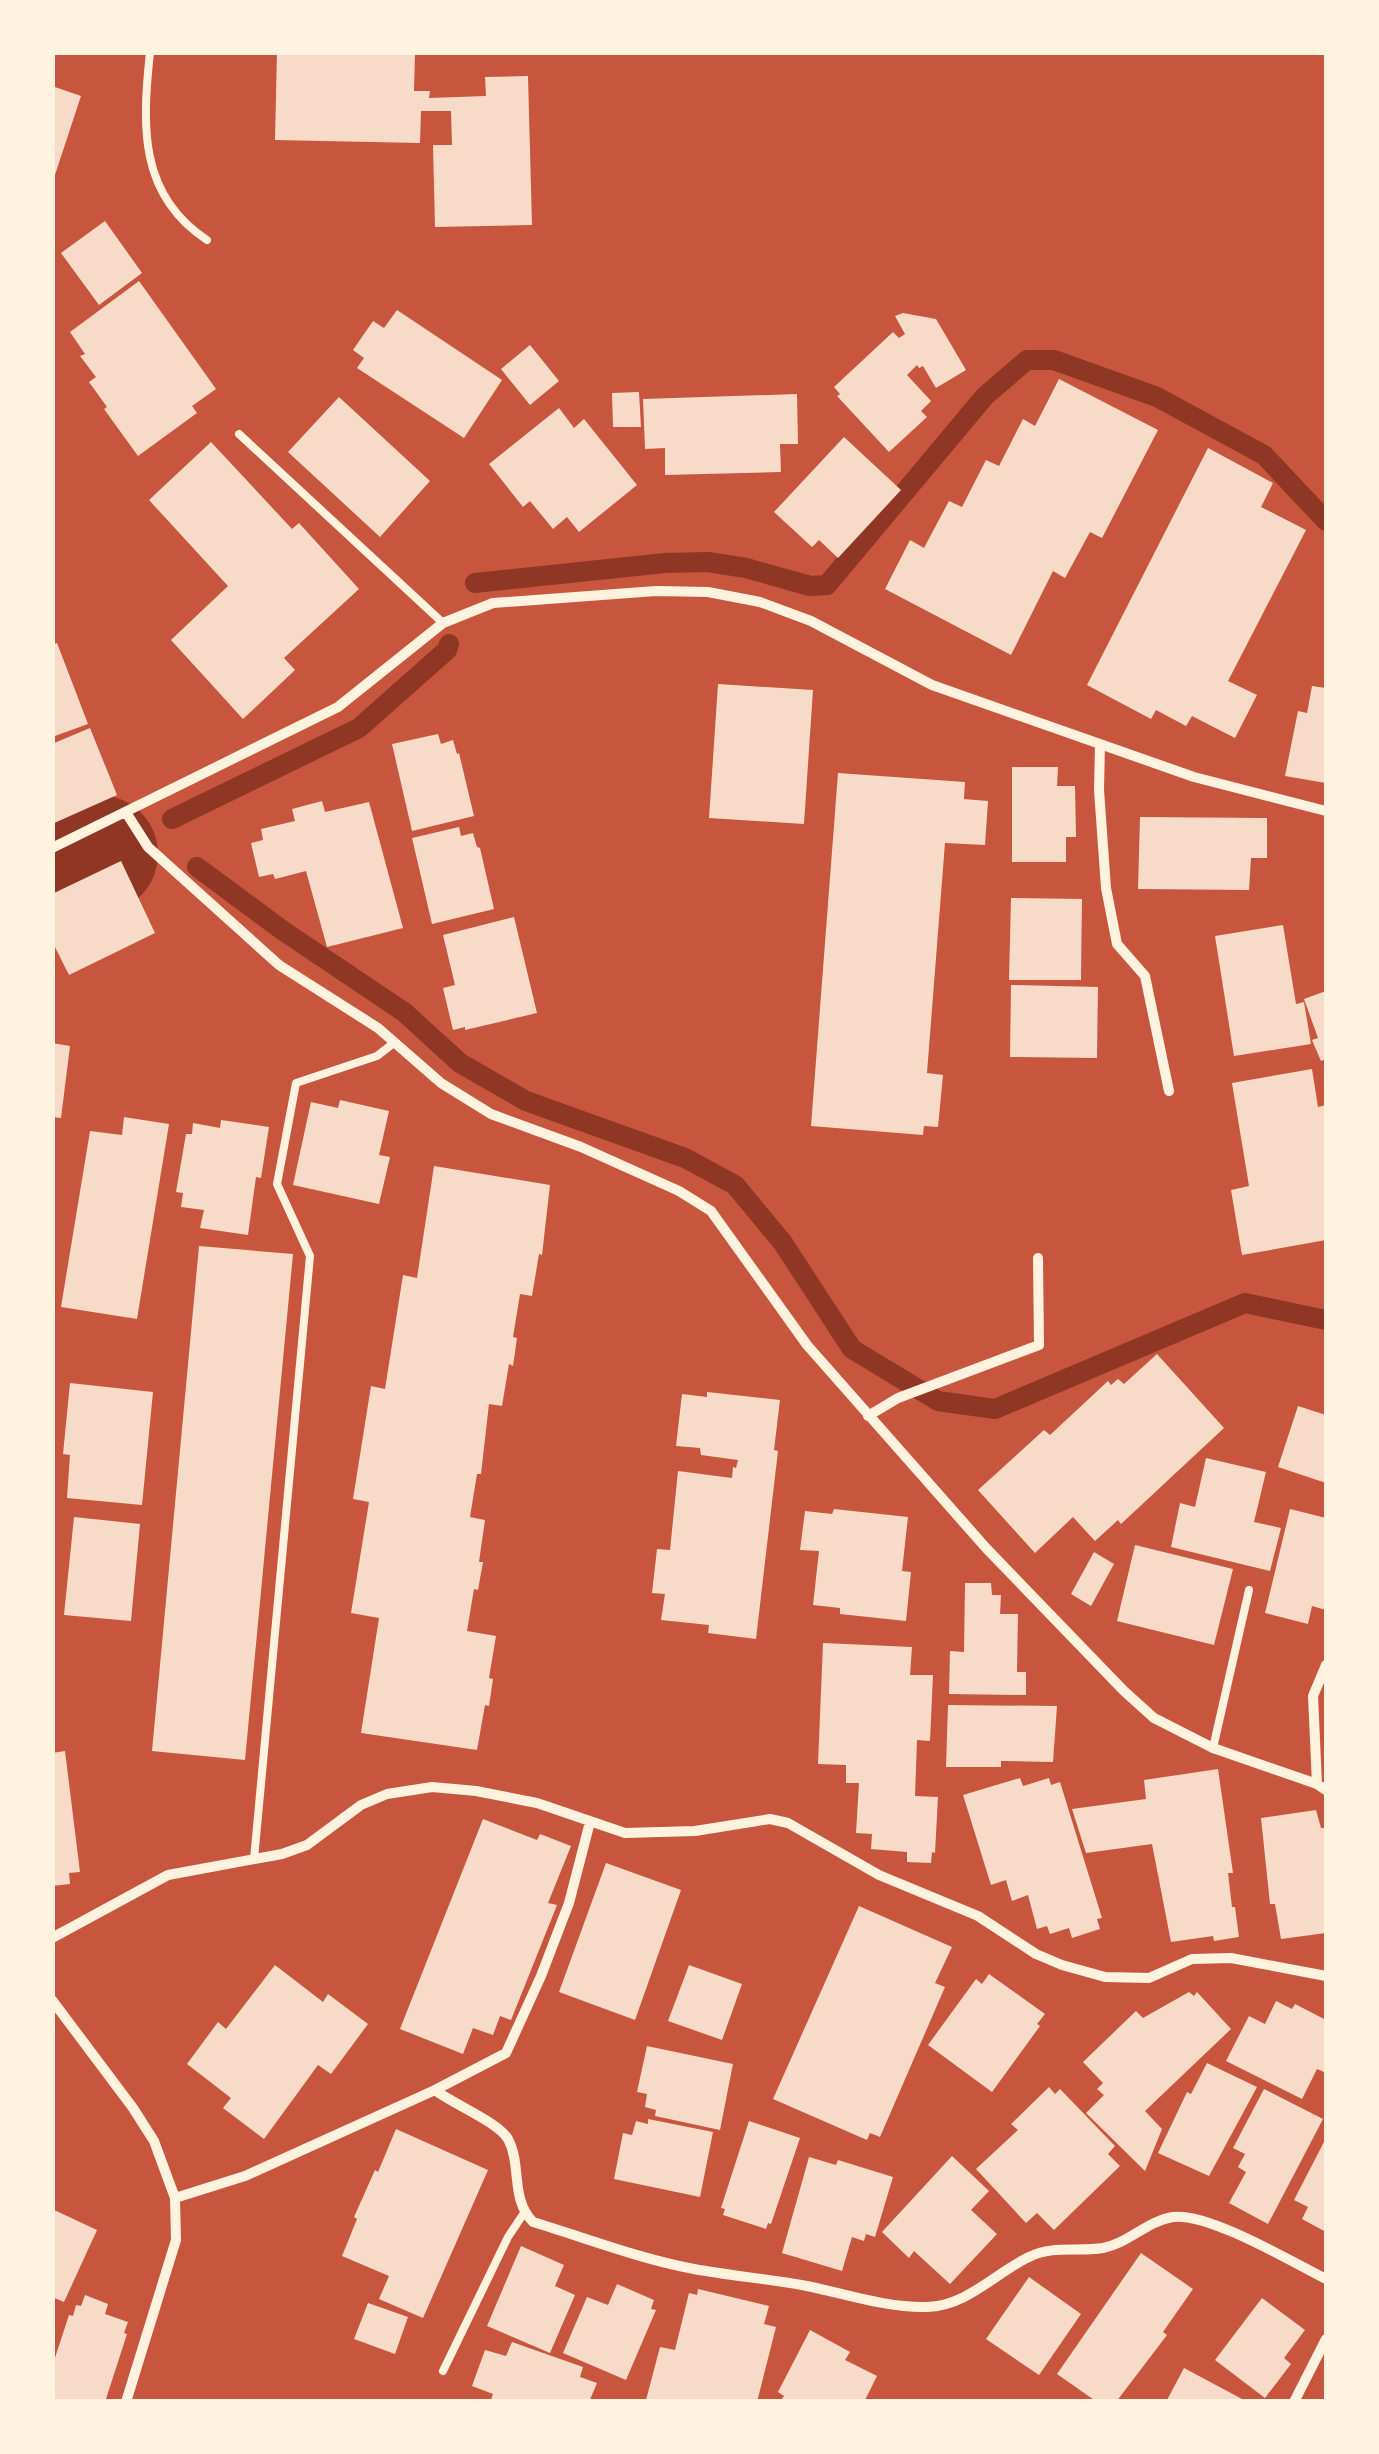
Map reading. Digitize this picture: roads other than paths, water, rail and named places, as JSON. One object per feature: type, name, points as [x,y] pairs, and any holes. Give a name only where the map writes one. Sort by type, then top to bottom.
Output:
[{"type":"street","points":[[52,848],[338,707],[444,623],[493,603],[656,590],[708,592],[760,602],[810,621],[932,685],[1194,778],[1326,811]]},
{"type":"street","points":[[1100,744],[1105,870],[1117,944],[1145,976],[1169,1092]]},
{"type":"street","points":[[127,814],[148,847],[279,965],[395,1042],[441,1083],[492,1114],[698,1200],[723,1224],[807,1345],[868,1416],[986,1548],[1154,1718],[1212,1748],[1322,1787],[1313,1696],[1326,1665]]},
{"type":"street","points":[[868,1416],[898,1398],[1039,1345],[1038,1258]]},
{"type":"street","points":[[52,1938],[168,1876],[307,1845],[361,1805],[387,1794],[432,1787],[537,1803],[624,1833],[660,1834],[770,1820],[788,1823],[879,1875],[978,1916],[1036,1954],[1105,1976],[1150,1978],[1192,1959],[1231,1958],[1326,1976]]},
{"type":"street","points":[[175,2198],[245,2176],[435,2090],[506,2053],[542,1976],[569,1902],[590,1822]]},
{"type":"street","points":[[52,2000],[154,2140],[175,2198],[176,2240],[126,2402]]},
{"type":"street","points":[[435,2090],[498,2128],[509,2142],[524,2213],[534,2222],[691,2269],[930,2307],[964,2297],[1029,2256],[1058,2248],[1116,2244],[1154,2222],[1174,2217],[1210,2223],[1326,2279]]},
{"type":"street","points":[[1294,2402],[1326,2339]]},
{"type":"lane","points":[[150,52],[146,91],[154,179],[168,208],[207,240]]},
{"type":"lane","points":[[239,434],[444,623]]},
{"type":"lane","points":[[254,1859],[310,1256],[277,1184],[296,1083],[377,1056],[395,1042]]},
{"type":"lane","points":[[1212,1748],[1249,1590]]},
{"type":"lane","points":[[443,2371],[508,2237],[524,2213]]},
{"type":"waterway","points":[[475,583],[708,562],[810,586],[827,585],[985,396],[1027,360],[1054,360],[1157,397],[1264,455],[1326,521]]},
{"type":"waterway","points":[[172,819],[359,728],[447,650],[449,644]]},
{"type":"waterway","points":[[55,875],[99,854]]},
{"type":"waterway","points":[[197,867],[404,1012],[460,1063],[526,1101],[685,1158],[735,1185],[783,1243],[852,1349],[938,1401],[995,1409],[1245,1303],[1326,1320]]}]
